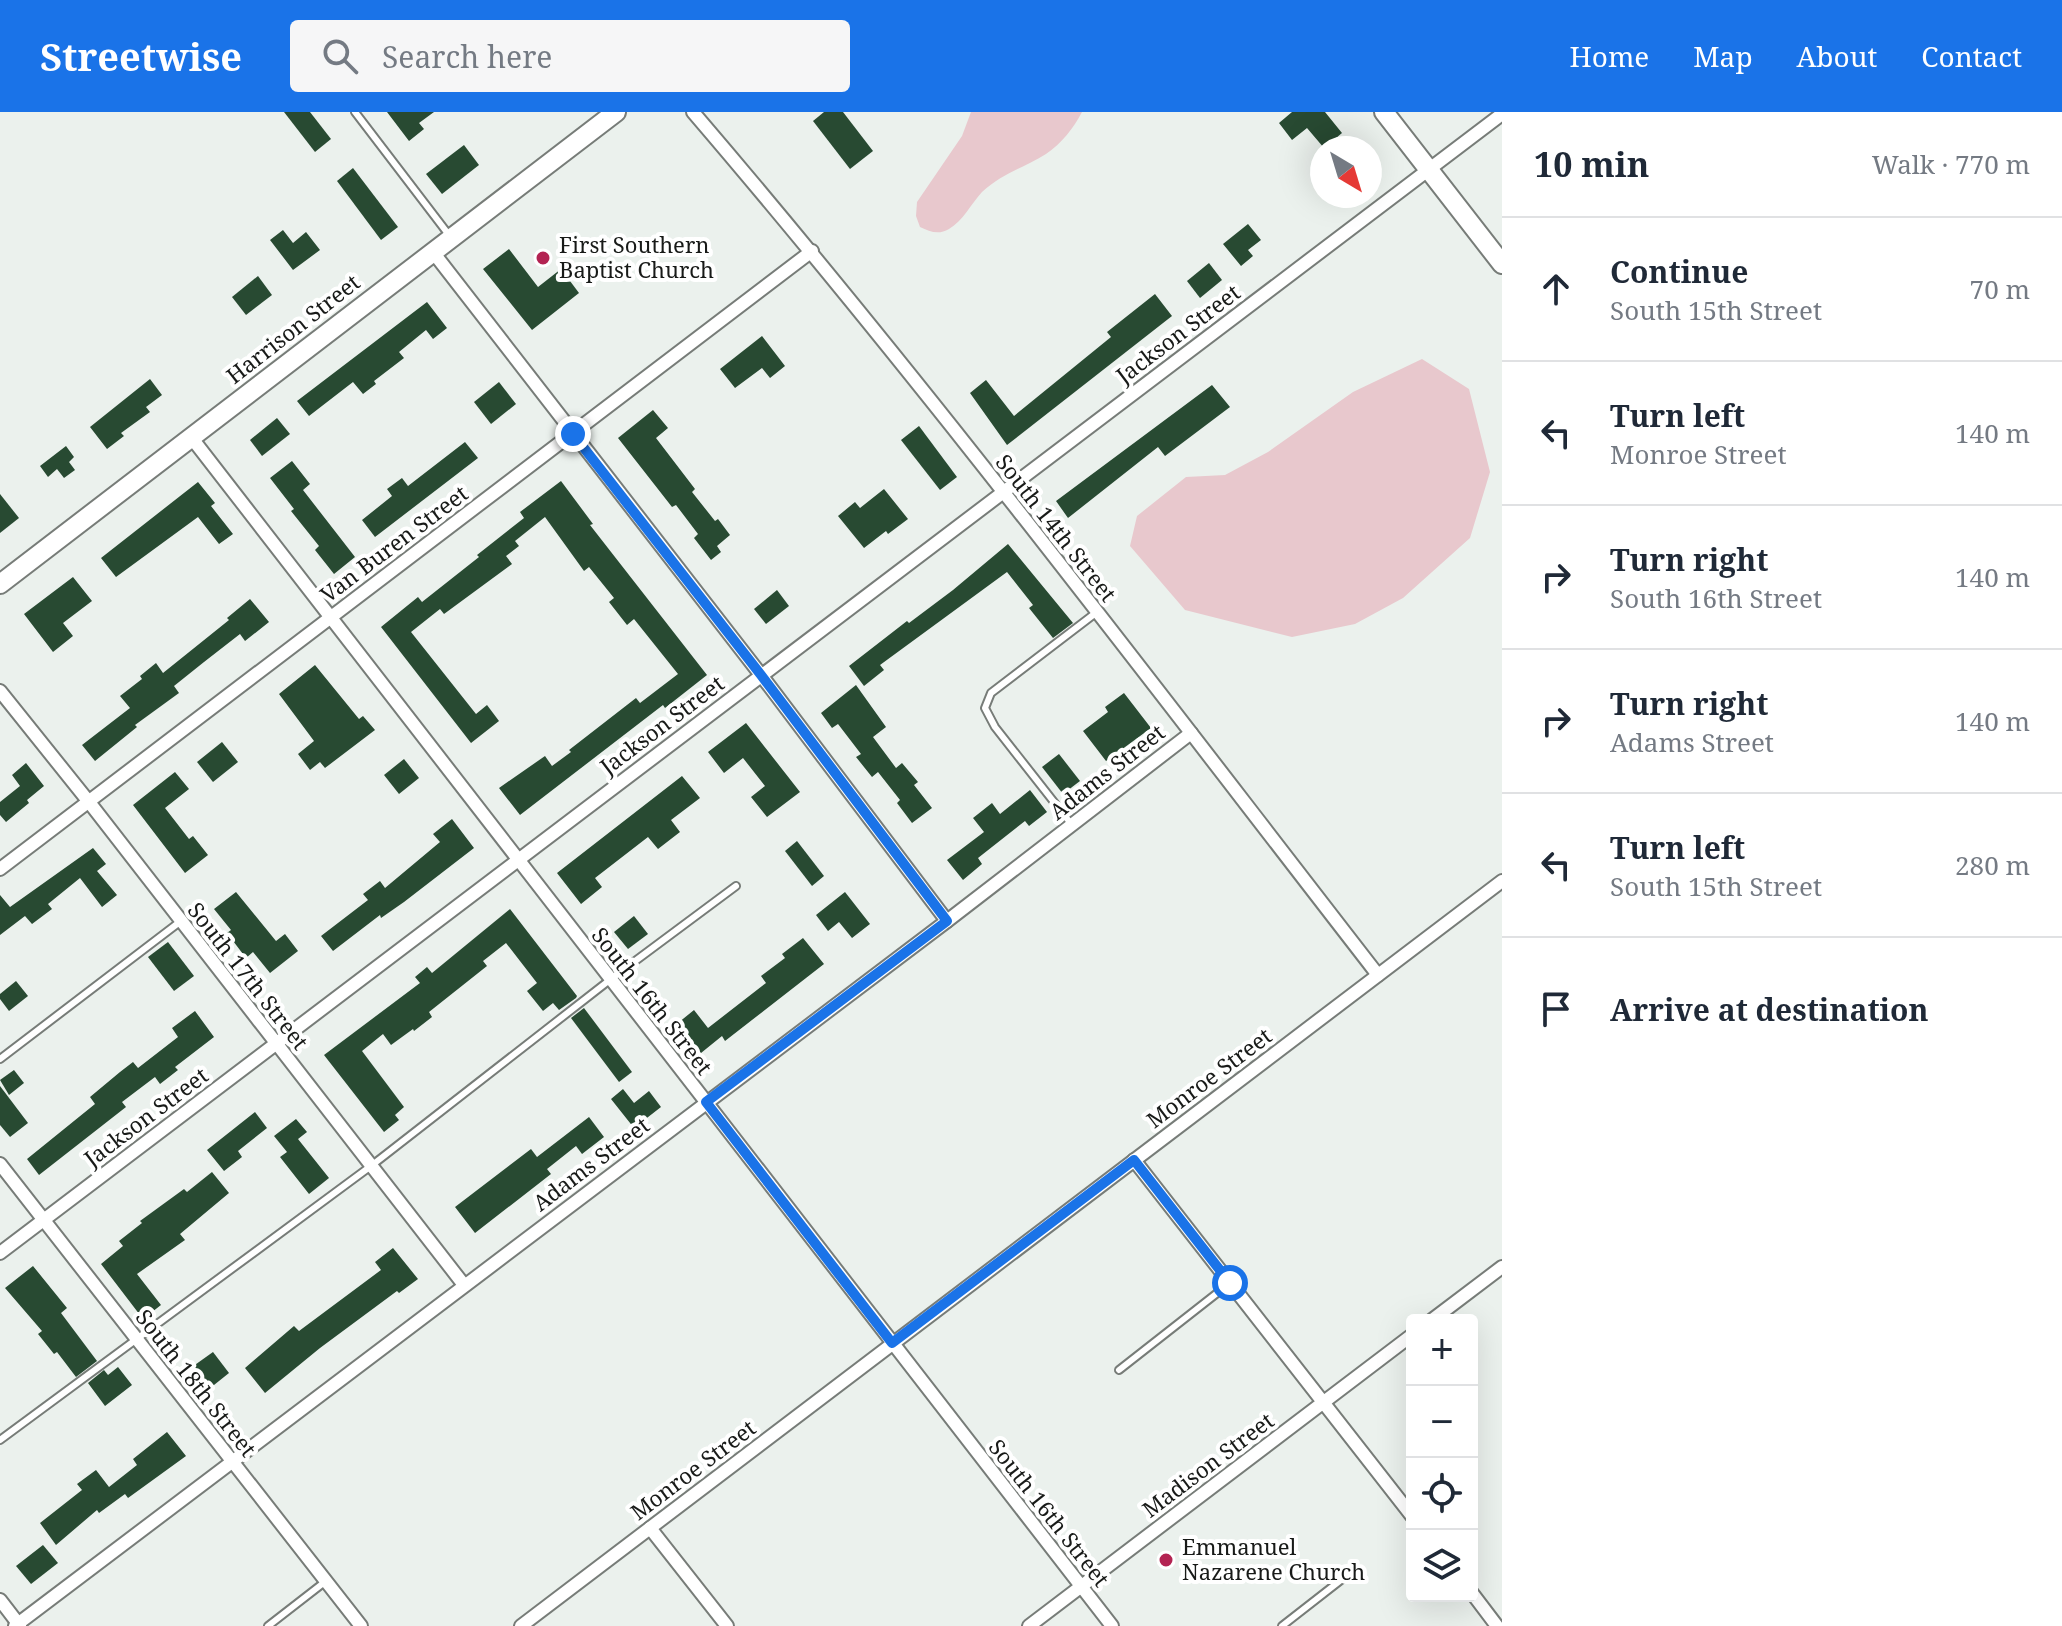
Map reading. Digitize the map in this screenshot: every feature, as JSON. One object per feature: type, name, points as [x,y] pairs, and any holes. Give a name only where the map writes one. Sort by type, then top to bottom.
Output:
[{"type":"street","name":"South 14th Street","points":[[693,112],[812,251],[1003,491],[1378,975]]},
{"type":"street","points":[[1384,112],[1502,264]]},
{"type":"street","name":"Jackson Street","points":[[0,1253],[1502,114]]},
{"type":"street","name":"Harrison Street","points":[[0,584],[452,238],[606,115]]},
{"type":"street","name":"Van Buren Street","points":[[0,869],[812,251]]},
{"type":"street","points":[[433,252],[947,921]]},
{"type":"street","name":"South 16th Street","points":[[191,437],[1112,1626]]},
{"type":"street","name":"South 17th Street","points":[[0,691],[464,1285]]},
{"type":"street","name":"Adams Street","points":[[18,1625],[1191,733]]},
{"type":"street","name":"Monroe Street","points":[[521,1626],[1502,881]]},
{"type":"street","points":[[1134,1160],[1406,1508]]},
{"type":"street","name":"South 18th Street","points":[[0,1164],[361,1626]]},
{"type":"street","points":[[1440,1314],[1502,1267]]},
{"type":"street","name":"Madison Street","points":[[1029,1626],[1406,1340]]},
{"type":"street","points":[[650,1528],[727,1626]]},
{"type":"street","points":[[0,1600],[18,1625]]},
{"type":"street","points":[[1478,1601],[1497,1626]]},
{"type":"lane","points":[[355,112],[452,238]]},
{"type":"lane","points":[[1072,825],[995,727],[985,708],[991,693],[1097,612]]},
{"type":"lane","points":[[0,1440],[371,1166],[736,886]]},
{"type":"lane","points":[[0,1059],[181,921]]},
{"type":"lane","points":[[1119,1370],[1230,1283]]},
{"type":"lane","points":[[1282,1626],[1350,1573]]},
{"type":"lane","points":[[268,1626],[326,1581]]},
{"type":"shaded area","points":[[971,112],[1082,112],[1057,145],[990,185],[954,226],[942,232],[927,230],[920,227],[916,216],[917,202],[962,136]]},
{"type":"shaded area","points":[[1422,359],[1469,389],[1490,472],[1470,538],[1403,598],[1355,624],[1292,637],[1185,610],[1130,546],[1137,516],[1186,477],[1225,475],[1268,452],[1353,392]]},
{"type":"building","points":[[284,112],[310,112],[331,139],[315,152]]},
{"type":"building","points":[[387,112],[434,112],[419,123],[424,129],[409,141]]},
{"type":"building","points":[[824,112],[843,112],[873,151],[850,169],[813,121]]},
{"type":"building","points":[[1292,112],[1325,112],[1342,133],[1338,136],[1314,136],[1307,128],[1292,140],[1279,123]]},
{"type":"building","points":[[464,145],[479,165],[442,194],[426,174]]},
{"type":"building","points":[[353,168],[398,227],[381,240],[337,181]]},
{"type":"building","points":[[1248,224],[1261,240],[1248,250],[1253,256],[1241,266],[1223,244]]},
{"type":"building","points":[[283,230],[293,243],[306,232],[320,250],[293,270],[270,240]]},
{"type":"building","points":[[509,249],[538,287],[561,269],[579,293],[532,330],[483,269]]},
{"type":"building","points":[[1209,263],[1222,280],[1200,298],[1187,281]]},
{"type":"building","points":[[258,276],[272,295],[246,315],[232,297]]},
{"type":"building","points":[[1155,294],[1172,316],[1007,445],[970,393],[986,380],[1014,416],[1111,337],[1107,332]]},
{"type":"building","points":[[427,302],[447,328],[433,339],[426,330],[399,352],[404,358],[374,381],[376,384],[363,394],[353,382],[309,416],[297,401]]},
{"type":"building","points":[[762,336],[785,366],[770,378],[762,368],[735,388],[720,369]]},
{"type":"building","points":[[150,379],[162,395],[146,407],[150,412],[121,433],[124,436],[107,449],[90,427]]},
{"type":"building","points":[[499,382],[516,404],[491,424],[474,402]]},
{"type":"building","points":[[1212,385],[1230,407],[1165,456],[1158,447],[1068,518],[1056,501]]},
{"type":"building","points":[[653,410],[668,428],[656,438],[695,489],[692,492],[730,535],[717,546],[721,552],[711,560],[694,538],[698,534],[676,505],[672,507],[618,438]]},
{"type":"building","points":[[277,418],[290,434],[262,456],[250,440]]},
{"type":"building","points":[[919,426],[957,477],[940,490],[901,440]]},
{"type":"building","points":[[465,442],[478,458],[375,537],[362,520],[392,496],[387,489],[402,478],[408,486]]},
{"type":"building","points":[[66,446],[74,457],[69,462],[75,470],[64,478],[57,469],[48,477],[40,466]]},
{"type":"building","points":[[292,461],[310,484],[303,490],[355,557],[334,574],[315,550],[319,546],[270,478]]},
{"type":"building","points":[[561,481],[593,524],[590,525],[707,675],[520,815],[499,788],[545,756],[552,766],[636,698],[640,703],[678,674],[634,619],[627,625],[609,602],[614,598],[589,567],[584,571],[545,517],[515,541],[519,546],[506,556],[512,564],[444,614],[440,609],[411,632],[476,714],[487,705],[499,721],[471,743],[381,627],[418,597],[422,602],[479,557],[477,555],[524,518],[520,512]]},
{"type":"building","points":[[198,482],[215,503],[211,506],[233,534],[219,544],[198,517],[116,577],[101,558]]},
{"type":"building","points":[[884,489],[908,519],[864,548],[838,516],[855,502],[860,508]]},
{"type":"building","points":[[0,494],[19,518],[0,533]]},
{"type":"building","points":[[1008,544],[1073,623],[1053,638],[1029,608],[1033,605],[1007,572],[880,665],[884,670],[864,686],[849,666],[953,590]]},
{"type":"building","points":[[73,577],[92,601],[63,623],[73,636],[53,652],[24,614]]},
{"type":"building","points":[[777,590],[789,606],[766,624],[754,609]]},
{"type":"building","points":[[250,599],[269,622],[245,641],[240,634],[204,662],[174,686],[179,693],[135,725],[137,727],[95,761],[82,745],[130,708],[120,696],[156,663],[163,673]]},
{"type":"building","points":[[315,665],[359,719],[363,716],[375,730],[325,768],[320,762],[310,770],[298,754],[314,741],[279,694]]},
{"type":"building","points":[[856,685],[886,727],[873,737],[896,768],[902,763],[918,782],[914,785],[932,808],[912,823],[897,803],[900,800],[878,772],[872,777],[856,757],[861,754],[838,724],[832,728],[821,713]]},
{"type":"building","points":[[1124,693],[1151,728],[1106,761],[1083,731],[1108,712],[1105,707]]},
{"type":"building","points":[[746,723],[800,792],[767,817],[751,797],[765,786],[743,758],[724,773],[708,752]]},
{"type":"building","points":[[222,742],[238,762],[213,782],[197,762]]},
{"type":"building","points":[[1059,754],[1080,781],[1063,794],[1042,767]]},
{"type":"building","points":[[404,759],[419,778],[399,794],[384,775]]},
{"type":"building","points":[[26,763],[44,786],[6,822],[0,815],[0,802],[20,786],[12,775]]},
{"type":"building","points":[[175,772],[189,789],[165,808],[189,839],[193,836],[208,855],[185,873],[133,805]]},
{"type":"building","points":[[682,776],[700,798],[671,820],[680,832],[658,849],[648,837],[595,878],[602,887],[581,904],[557,873]]},
{"type":"building","points":[[1030,790],[1047,812],[1029,826],[1025,821],[978,858],[982,864],[963,880],[947,860],[984,832],[973,818],[992,803],[1000,814]]},
{"type":"building","points":[[452,819],[474,848],[333,951],[321,936],[368,900],[363,894],[380,881],[385,888],[440,842],[433,834]]},
{"type":"building","points":[[797,841],[824,876],[812,886],[785,851]]},
{"type":"building","points":[[93,848],[106,864],[97,871],[117,895],[102,907],[80,878],[48,904],[52,909],[32,924],[25,916],[0,935],[0,895],[10,907]]},
{"type":"building","points":[[236,892],[276,941],[285,934],[298,951],[270,973],[253,952],[246,958],[227,933],[231,930],[214,909]]},
{"type":"building","points":[[845,892],[870,924],[852,938],[839,922],[828,931],[816,915]]},
{"type":"building","points":[[510,909],[576,998],[559,1010],[553,1003],[543,1011],[527,991],[537,983],[506,943],[483,961],[487,966],[429,1012],[432,1017],[414,1031],[391,1045],[383,1034],[362,1051],[404,1107],[395,1115],[399,1120],[384,1132],[324,1055],[420,983],[415,977],[427,967],[432,973]]},
{"type":"building","points":[[634,916],[648,934],[628,949],[614,932]]},
{"type":"building","points":[[803,938],[824,964],[725,1041],[722,1036],[701,1053],[678,1023],[694,1010],[708,1028],[766,983],[761,976],[785,958],[782,954]]},
{"type":"building","points":[[168,942],[194,976],[174,991],[148,957]]},
{"type":"building","points":[[16,981],[28,996],[9,1011],[0,994]]},
{"type":"building","points":[[584,1008],[632,1072],[619,1082],[571,1018]]},
{"type":"building","points":[[195,1011],[214,1037],[175,1067],[178,1070],[160,1084],[155,1077],[122,1102],[126,1107],[39,1175],[27,1159],[95,1104],[90,1097],[120,1072],[133,1062],[138,1068],[178,1037],[172,1028]]},
{"type":"building","points":[[14,1070],[24,1083],[9,1095],[0,1080]]},
{"type":"building","points":[[0,1086],[28,1123],[10,1137],[0,1125]]},
{"type":"building","points":[[623,1089],[634,1103],[649,1091],[661,1107],[634,1128],[611,1099]]},
{"type":"building","points":[[255,1112],[267,1128],[238,1151],[242,1157],[224,1171],[207,1150]]},
{"type":"building","points":[[589,1117],[604,1137],[582,1154],[576,1146],[547,1169],[551,1174],[475,1233],[455,1207],[531,1149],[537,1157]]},
{"type":"building","points":[[296,1119],[307,1132],[298,1139],[329,1178],[309,1194],[280,1157],[287,1152],[274,1136]]},
{"type":"building","points":[[212,1172],[229,1193],[180,1234],[185,1240],[137,1274],[161,1305],[143,1319],[101,1264],[123,1246],[119,1241],[142,1223],[140,1221],[184,1189],[187,1192]]},
{"type":"building","points":[[393,1248],[418,1279],[320,1348],[265,1393],[245,1368],[294,1326],[299,1331],[381,1270],[375,1262]]},
{"type":"building","points":[[33,1266],[67,1308],[61,1313],[97,1361],[76,1377],[38,1334],[42,1331],[5,1288]]},
{"type":"building","points":[[213,1352],[229,1373],[209,1389],[192,1367]]},
{"type":"building","points":[[118,1367],[132,1385],[105,1406],[88,1383],[104,1370],[108,1375]]},
{"type":"building","points":[[167,1432],[186,1456],[128,1498],[125,1494],[99,1513],[97,1510],[56,1545],[40,1523],[82,1490],[77,1484],[96,1470],[109,1487],[137,1465],[133,1459]]},
{"type":"building","points":[[43,1545],[58,1563],[31,1584],[16,1566]]},
{"type":"place","name":"First Southern Baptist Church","points":[[543,258]]},
{"type":"place","name":"Emmanuel Nazarene Church","points":[[1166,1560]]},
{"type":"route","points":[[573,434],[947,921],[706,1102],[892,1343],[1134,1160],[1230,1283]]}]
